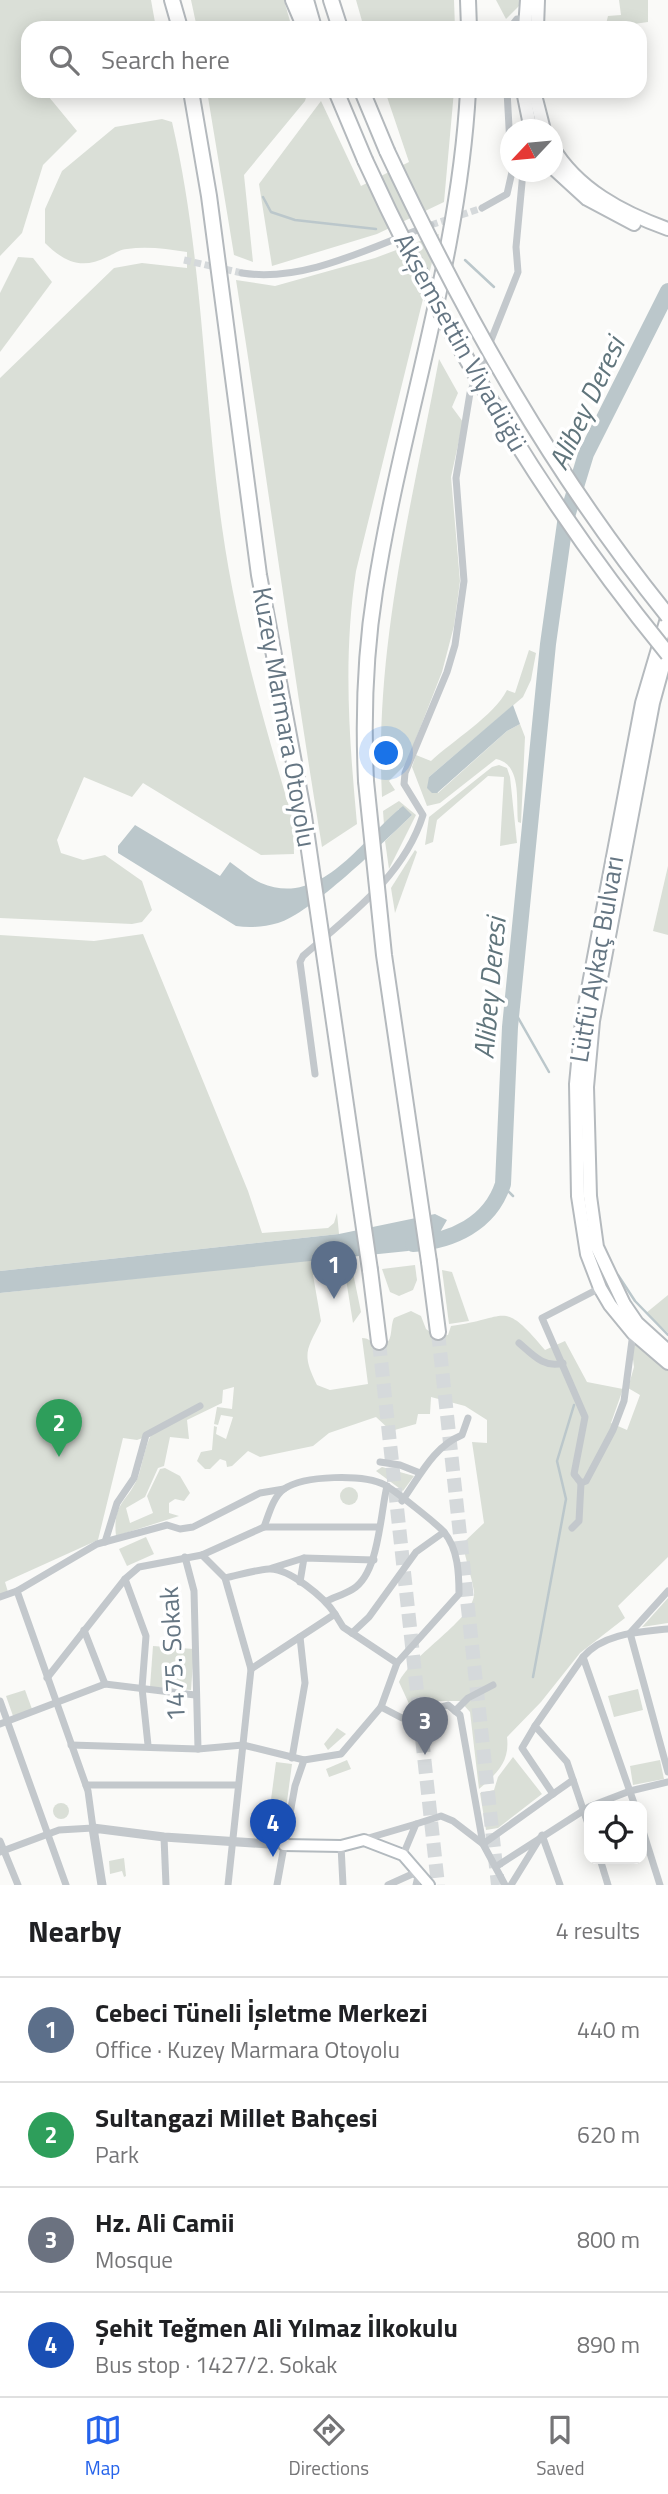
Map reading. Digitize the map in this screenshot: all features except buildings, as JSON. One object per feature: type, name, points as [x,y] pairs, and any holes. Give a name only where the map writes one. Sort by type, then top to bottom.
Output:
[{"type":"highway","points":[[172,0],[177,21]]},
{"type":"highway","points":[[179,21],[181,0]]},
{"type":"highway","points":[[293,0],[302,21]]},
{"type":"highway","points":[[306,0],[312,21]]},
{"type":"highway","points":[[331,0],[338,21]]},
{"type":"highway","points":[[340,0],[341,21]]},
{"type":"highway","points":[[468,0],[469,21]]},
{"type":"highway","name":"Kuzey Marmara Otoyolu","points":[[192,98],[210,200],[259,575],[304,816],[379,1342]]},
{"type":"highway","name":"Akşemsettin Viyadüğü","points":[[340,98],[365,160],[419,275],[481,387],[582,543],[668,654]]},
{"type":"highway","name":"Akşemsettin Viyadüğü","points":[[365,98],[387,151],[492,361],[585,506],[668,616]]},
{"type":"highway","points":[[438,1332],[384,955],[366,781],[366,674],[375,590],[458,191],[467,98]]},
{"type":"main road","points":[[527,0],[531,21]]},
{"type":"main road","points":[[532,21],[538,0]]},
{"type":"main road","points":[[524,98],[529,119]]},
{"type":"main road","points":[[536,98],[541,119]]},
{"type":"main road","points":[[563,162],[597,195],[631,214],[668,229]]},
{"type":"main road","points":[[563,177],[587,199],[618,217],[668,237]]},
{"type":"main road","name":"Lütfü Aykaç Bulvarı","points":[[668,616],[642,703],[579,1049],[578,1196],[582,1232],[605,1285],[633,1333],[668,1363]]},
{"type":"main road","name":"Lütfü Aykaç Bulvarı","points":[[668,648],[653,703],[589,1052],[587,1100],[592,1224],[605,1285],[637,1323],[668,1351]]},
{"type":"main road","points":[[284,1845],[341,1846],[364,1839],[403,1855],[420,1871],[429,1885]]},
{"type":"street","points":[[507,98],[509,119]]},
{"type":"street","points":[[507,194],[510,182]]},
{"type":"street","points":[[315,1074],[304,1009],[300,962],[303,956],[391,875],[415,835],[423,815],[404,784],[405,773],[447,673],[455,645],[464,581],[456,478],[470,393],[518,272],[516,247],[522,182]]},
{"type":"street","points":[[482,208],[507,194],[520,197]]},
{"type":"street","points":[[242,274],[263,276],[301,272],[431,225]]},
{"type":"street","points":[[572,1528],[579,1521],[581,1483],[574,1474],[585,1417],[542,1318],[605,1285]]},
{"type":"street","points":[[581,1483],[586,1481],[613,1430],[624,1401],[633,1333]]},
{"type":"street","points":[[519,1343],[542,1362],[555,1366],[563,1363]]},
{"type":"street","points":[[101,1543],[117,1503],[134,1478],[146,1435],[200,1406]]},
{"type":"street","points":[[402,1501],[420,1473],[447,1441],[462,1434],[468,1418]]},
{"type":"street","points":[[380,1462],[400,1465],[420,1473]]},
{"type":"street","points":[[0,1597],[18,1591],[101,1543],[167,1525],[180,1529],[193,1527],[260,1493],[285,1489],[316,1479],[356,1478],[387,1486],[402,1501],[444,1532],[458,1565],[459,1594],[397,1663],[381,1707],[341,1754],[304,1760],[243,1745],[198,1749],[148,1745],[71,1745]]},
{"type":"street","points":[[327,1601],[353,1589],[362,1581],[374,1560],[387,1486]]},
{"type":"street","points":[[264,1527],[272,1504],[285,1489]]},
{"type":"street","points":[[47,1678],[125,1579],[139,1567],[202,1555],[264,1527],[378,1527]]},
{"type":"street","points":[[352,1633],[369,1617],[416,1552],[444,1532]]},
{"type":"street","points":[[202,1555],[225,1578],[251,1669],[228,1885]]},
{"type":"street","name":"1475. Sokak","points":[[185,1557],[194,1591],[198,1749]]},
{"type":"street","points":[[225,1578],[304,1558],[374,1560]]},
{"type":"street","points":[[300,1581],[304,1558]]},
{"type":"street","points":[[271,1568],[300,1581],[327,1601],[343,1627],[397,1663]]},
{"type":"street","points":[[125,1579],[146,1636],[142,1688],[148,1745]]},
{"type":"street","points":[[18,1591],[55,1703],[86,1785],[102,1885]]},
{"type":"street","points":[[629,1633],[668,1591]]},
{"type":"street","points":[[251,1669],[335,1614]]},
{"type":"street","points":[[553,1794],[522,1748],[583,1657],[590,1649],[610,1638],[668,1629]]},
{"type":"street","points":[[84,1630],[105,1684]]},
{"type":"street","points":[[629,1633],[668,1772]]},
{"type":"street","points":[[292,1758],[305,1683],[300,1637]]},
{"type":"street","points":[[583,1657],[633,1801]]},
{"type":"street","points":[[4,1722],[105,1684],[195,1695]]},
{"type":"street","points":[[455,1710],[493,1685]]},
{"type":"street","points":[[0,1700],[4,1722],[50,1835],[65,1885]]},
{"type":"street","points":[[381,1707],[402,1718],[448,1705],[460,1715],[483,1844],[505,1885]]},
{"type":"street","points":[[535,1726],[566,1762],[585,1801]]},
{"type":"street","points":[[277,1885],[295,1786],[304,1760]]},
{"type":"street","points":[[483,1844],[573,1780]]},
{"type":"street","points":[[604,1801],[630,1791],[668,1782]]},
{"type":"street","points":[[86,1785],[238,1785]]},
{"type":"street","points":[[497,1866],[584,1809]]},
{"type":"street","points":[[364,1839],[441,1816],[483,1844]]},
{"type":"street","points":[[403,1855],[416,1824]]},
{"type":"street","points":[[1,1851],[59,1830],[93,1828],[164,1837],[284,1845]]},
{"type":"street","points":[[511,1885],[542,1835]]},
{"type":"street","points":[[542,1835],[560,1885]]},
{"type":"street","points":[[164,1837],[166,1885]]},
{"type":"street","points":[[0,1842],[1,1851],[18,1885]]},
{"type":"street","points":[[647,1844],[660,1885]]},
{"type":"street","points":[[341,1846],[343,1885]]},
{"type":"street","points":[[602,1864],[608,1885]]},
{"type":"street","points":[[388,1885],[420,1871]]},
{"type":"street","points":[[416,1885],[420,1871]]},
{"type":"shaded area","points":[[0,0],[151,0],[155,21],[21,21],[21,98],[50,98],[77,131],[43,165],[22,233],[0,256]]},
{"type":"shaded area","points":[[191,0],[284,0],[290,21],[196,21]]},
{"type":"shaded area","points":[[356,0],[454,0],[455,21],[362,21]]},
{"type":"shaded area","points":[[496,0],[521,0],[521,4],[506,19]]},
{"type":"shaded area","points":[[619,0],[648,0],[648,22],[607,21],[608,16],[621,15]]},
{"type":"shaded area","points":[[208,98],[306,98],[244,175],[253,262],[234,255]]},
{"type":"shaded area","points":[[387,98],[453,98],[444,202],[377,234],[272,266],[259,184],[321,101],[361,186],[409,162]]},
{"type":"shaded area","points":[[162,119],[172,122],[190,222],[216,476],[228,564],[252,675],[293,820],[294,854],[261,855],[143,783],[132,797],[84,777],[57,840],[61,853],[83,860],[105,855],[142,881],[152,910],[142,922],[132,924],[0,918],[0,378],[114,268],[142,263],[187,268],[187,252],[150,248],[124,249],[98,261],[81,263],[66,259],[45,243],[45,209],[62,171],[115,127]]},
{"type":"shaded area","points":[[439,234],[356,571],[348,666],[357,824],[322,847],[236,280],[275,286],[375,258]]},
{"type":"shaded area","points":[[18,257],[33,258],[52,282],[0,352],[0,293]]},
{"type":"shaded area","points":[[439,359],[458,393],[452,407],[463,422],[451,477],[460,581],[454,626],[442,672],[406,764],[389,781],[395,790],[382,797],[381,741],[389,631]]},
{"type":"shaded area","points":[[529,650],[536,653],[531,680],[523,697],[429,777],[438,793],[507,731],[520,724],[525,737],[521,823],[518,822],[514,776],[504,762],[496,759],[440,803],[427,806],[412,767],[416,755],[431,761],[483,719],[507,690],[515,693]]},
{"type":"shaded area","points":[[513,705],[520,724],[507,731],[437,793],[432,793],[427,788],[429,777]]},
{"type":"shaded area","points":[[499,765],[507,768],[510,777],[517,843],[500,846],[504,777],[488,776],[437,820],[433,842],[425,845],[429,817],[492,767]]},
{"type":"shaded area","points":[[399,801],[416,815],[389,869],[385,841],[412,815],[399,809],[384,825],[383,811]]},
{"type":"shaded area","points":[[403,806],[412,815],[347,875],[292,917],[268,925],[236,926],[118,853],[118,846],[135,825],[220,876],[230,862],[261,883],[283,888],[303,886],[340,866]]},
{"type":"shaded area","points":[[415,850],[417,852],[395,913],[391,888]]},
{"type":"shaded area","points":[[668,866],[668,935],[653,931]]},
{"type":"shaded area","points":[[143,934],[248,1191],[262,1233],[328,1228],[334,1223],[337,1213],[339,1234],[0,1271],[0,935],[94,941]]},
{"type":"shaded area","points":[[435,1214],[447,1220],[439,1234],[408,1251],[0,1293],[0,1271],[339,1234]]},
{"type":"shaded area","points":[[346,1256],[347,1263],[313,1275],[321,1321],[309,1346],[309,1366],[317,1385],[330,1390],[368,1384],[362,1338],[378,1344],[387,1343],[394,1318],[411,1311],[421,1316],[426,1329],[436,1336],[448,1335],[451,1326],[503,1316],[520,1323],[545,1350],[565,1341],[587,1382],[623,1389],[611,1423],[627,1430],[640,1395],[628,1388],[634,1367],[631,1344],[634,1343],[668,1370],[668,1557],[618,1606],[625,1618],[580,1653],[541,1702],[507,1737],[506,1753],[501,1766],[479,1789],[470,1712],[460,1701],[432,1701],[410,1706],[399,1682],[406,1671],[455,1624],[472,1602],[474,1592],[463,1543],[484,1523],[472,1442],[487,1443],[487,1420],[465,1406],[431,1397],[430,1414],[418,1414],[416,1424],[391,1431],[376,1417],[329,1433],[313,1446],[260,1457],[248,1451],[232,1466],[227,1467],[226,1461],[220,1459],[210,1469],[205,1469],[197,1461],[201,1452],[212,1450],[214,1426],[217,1427],[216,1434],[226,1439],[233,1417],[221,1415],[218,1425],[214,1424],[217,1407],[232,1409],[234,1387],[223,1390],[222,1403],[187,1420],[189,1439],[170,1437],[164,1466],[158,1468],[145,1497],[126,1508],[130,1523],[153,1513],[147,1496],[160,1469],[165,1468],[180,1476],[190,1493],[184,1501],[175,1499],[169,1503],[169,1513],[179,1516],[116,1536],[115,1524],[119,1508],[139,1474],[151,1435],[137,1440],[123,1438],[98,1540],[5,1582],[8,1592],[0,1595],[0,1293]]},
{"type":"shaded area","points":[[415,1265],[417,1280],[413,1290],[399,1296],[390,1292],[382,1269]]},
{"type":"shaded area","points":[[352,1268],[361,1312],[353,1323],[345,1273],[317,1277]]},
{"type":"shaded area","points":[[442,1270],[452,1272],[469,1321],[449,1324]]},
{"type":"shaded area","points":[[668,1295],[668,1333],[646,1313]]},
{"type":"shaded area","points":[[382,1467],[414,1476],[403,1491],[376,1471]]},
{"type":"shaded area","points":[[349,1487],[355,1490],[358,1496],[355,1502],[349,1505],[343,1502],[340,1496],[343,1490]]},
{"type":"shaded area","points":[[146,1537],[154,1554],[127,1566],[119,1549]]},
{"type":"shaded area","points":[[668,1598],[668,1623],[642,1627]]},
{"type":"shaded area","points":[[153,1646],[194,1649],[191,1690],[150,1687]]},
{"type":"shaded area","points":[[638,1689],[643,1710],[614,1717],[608,1696]]},
{"type":"shaded area","points":[[25,1690],[32,1709],[13,1716],[6,1696]]},
{"type":"shaded area","points":[[337,1728],[346,1734],[328,1750],[324,1744]]},
{"type":"shaded area","points":[[513,1757],[542,1794],[498,1828],[486,1830],[480,1793],[494,1790],[498,1777]]},
{"type":"shaded area","points":[[347,1760],[351,1769],[329,1777],[326,1769]]},
{"type":"shaded area","points":[[660,1760],[664,1779],[633,1785],[630,1766]]},
{"type":"shaded area","points":[[276,1762],[292,1764],[282,1839],[266,1837]]},
{"type":"shaded area","points":[[61,1803],[67,1805],[67,1817],[61,1819],[55,1817],[53,1811],[55,1805]]},
{"type":"shaded area","points":[[124,1858],[126,1876],[124,1877],[122,1871],[110,1874],[109,1861]]},
{"type":"waterway","points":[[263,197],[271,212],[295,220],[376,229]]},
{"type":"waterway","points":[[465,260],[494,287]]},
{"type":"waterway","name":"Alibey Deresi","points":[[413,1244],[442,1239],[468,1228],[489,1210],[503,1184],[510,1027],[548,644],[565,523],[586,454],[668,291]]},
{"type":"waterway","points":[[512,1007],[549,1072]]},
{"type":"waterway","points":[[503,1186],[513,1196]]},
{"type":"waterway","points":[[618,1275],[635,1301],[668,1335]]},
{"type":"waterway","points":[[533,1677],[566,1499],[557,1461],[574,1405]]},
{"type":"tunnel","points":[[431,225],[482,208]]},
{"type":"tunnel","points":[[184,260],[242,273]]},
{"type":"tunnel","points":[[438,1332],[498,1885]]},
{"type":"tunnel","points":[[379,1342],[438,1885]]},
{"type":"place","name":"Cebeci Tüneli İşletme Merkezi","points":[[334,1299]]},
{"type":"place","name":"Sultangazi Millet Bahçesi","points":[[59,1457]]},
{"type":"place","name":"Hz. Ali Camii","points":[[425,1755]]},
{"type":"place","name":"Şehit Teğmen Ali Yılmaz İlkokulu","points":[[273,1857]]}]
